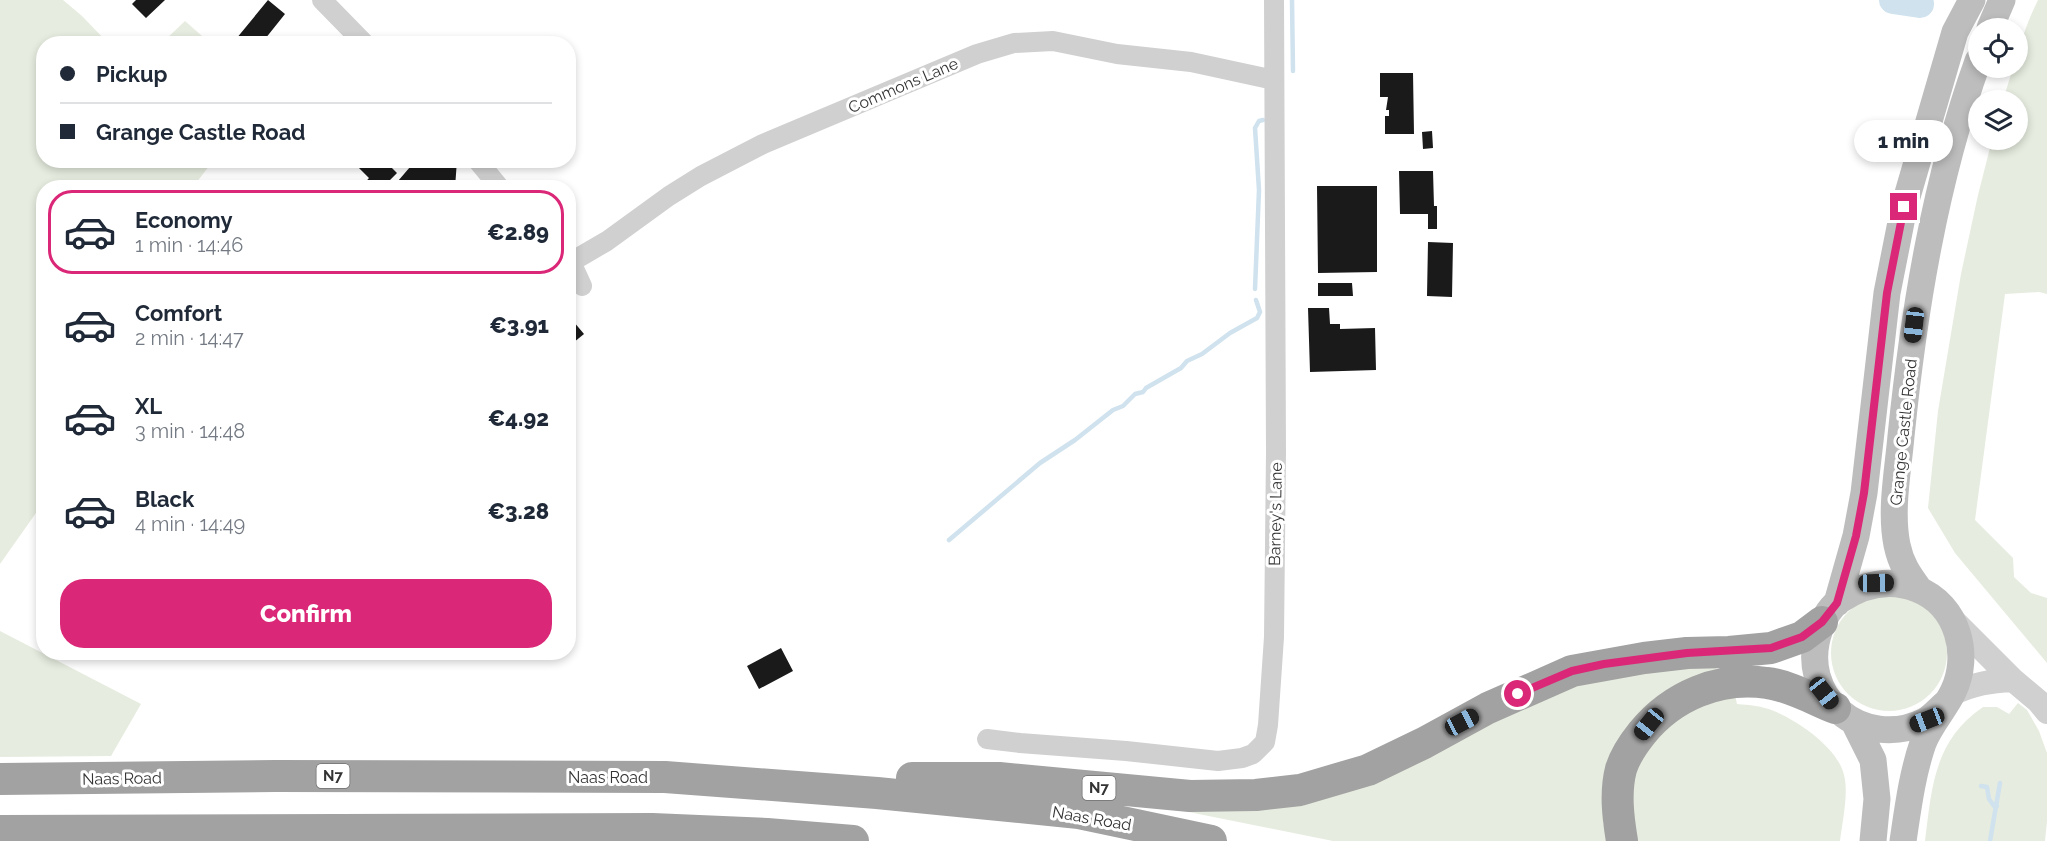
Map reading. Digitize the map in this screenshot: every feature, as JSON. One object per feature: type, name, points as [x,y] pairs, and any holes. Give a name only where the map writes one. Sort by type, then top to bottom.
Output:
[{"type":"highway","name":"N7","points":[[665,777],[999,778],[1190,796],[1256,795],[1300,790],[1368,770],[1413,749],[1488,708],[1572,671],[1604,664],[1665,656],[1771,648],[1802,637],[1830,612]]},
{"type":"highway","points":[[1622,841],[1618,818],[1618,784],[1622,766],[1635,742],[1649,724],[1671,705],[1690,694],[1718,684],[1746,681],[1769,683],[1845,715]]},
{"type":"highway","name":"Naas Road","points":[[0,779],[275,776],[665,777],[877,793],[1079,813],[1211,841]]},
{"type":"highway","points":[[0,831],[652,829],[767,834],[853,841]]},
{"type":"main road","name":"Grange Castle Road","points":[[1873,841],[1877,799],[1874,760],[1845,715],[1824,693],[1816,676],[1814,658],[1816,639],[1830,612],[1856,536],[1864,493],[1887,293],[1904,207],[1955,32],[1972,0]]},
{"type":"main road","points":[[1994,18],[2002,0]]},
{"type":"main road","name":"Grange Castle Road","points":[[1919,589],[1903,566],[1897,543],[1894,508],[1906,392],[1914,325],[1929,240],[1972,78]]},
{"type":"main road","name":"Grange Castle Road","points":[[1830,612],[1855,590],[1876,583],[1898,583],[1919,589],[1938,602],[1952,619],[1960,637],[1962,657],[1959,676],[1949,699],[1924,741],[1912,779],[1902,841]]},
{"type":"main road","points":[[1845,715],[1878,730],[1903,729],[1927,720],[1949,699]]},
{"type":"street","points":[[322,0],[357,36]]},
{"type":"street","name":"Barney's Lane","points":[[987,739],[1218,761],[1253,754],[1265,742],[1274,637],[1276,407],[1274,0]]},
{"type":"street","name":"Commons Lane","points":[[576,258],[607,241],[701,176],[763,144],[977,54],[1014,43],[1053,41],[1117,54],[1191,62],[1274,80]]},
{"type":"street","points":[[484,168],[493,180]]},
{"type":"street","points":[[576,274],[582,286]]},
{"type":"street","points":[[1952,619],[2047,712]]},
{"type":"street","points":[[1949,699],[1971,685],[1989,681],[2013,680]]},
{"type":"shaded area","points":[[0,0],[63,0],[101,36],[36,36],[36,168],[208,168],[198,180],[36,180],[36,513],[0,564]]},
{"type":"shaded area","points":[[2038,0],[2047,0],[2047,294],[2039,292],[2005,294],[1975,520],[2013,558],[2014,577],[2031,593],[2047,598],[2047,663],[1955,553],[1928,508],[1938,411],[1961,274],[1989,150],[2028,150],[2028,90],[2006,90],[2010,78],[2028,78],[2028,22]]},
{"type":"shaded area","points":[[185,21],[202,36],[169,36]]},
{"type":"shaded area","points":[[1889,595],[1911,600],[1930,612],[1942,631],[1947,653],[1942,675],[1930,694],[1911,706],[1889,711],[1867,706],[1848,694],[1836,675],[1831,653],[1836,631],[1848,612],[1867,600]]},
{"type":"shaded area","points":[[0,631],[36,650],[36,660],[56,660],[141,704],[111,756],[0,757]]},
{"type":"shaded area","points":[[1716,662],[1716,675],[1604,784],[1603,822],[1608,841],[1333,841],[1159,806],[1248,807],[1560,686]]},
{"type":"shaded area","points":[[1735,695],[1737,704],[1769,709],[1794,721],[1816,737],[1834,755],[1845,782],[1840,841],[1631,841],[1626,801],[1644,746],[1683,710]]},
{"type":"shaded area","points":[[2018,703],[2027,710],[2039,731],[2047,753],[2045,841],[1925,841],[1938,766],[1954,735],[1983,707],[1997,707],[2009,714]]},
{"type":"building","points":[[136,0],[165,0],[146,18],[132,4]]},
{"type":"building","points":[[268,0],[285,14],[267,36],[238,36]]},
{"type":"building","points":[[1380,73],[1413,73],[1414,134],[1385,134],[1385,116],[1389,116],[1389,110],[1386,110],[1388,97],[1380,97]]},
{"type":"building","points":[[1432,131],[1433,148],[1423,149],[1422,132]]},
{"type":"building","points":[[359,168],[392,168],[397,173],[390,180],[367,180],[369,178]]},
{"type":"building","points":[[409,168],[456,168],[456,180],[399,180]]},
{"type":"building","points":[[1399,171],[1433,171],[1437,229],[1428,229],[1428,214],[1400,214]]},
{"type":"building","points":[[1317,186],[1377,186],[1377,272],[1318,273]]},
{"type":"building","points":[[1428,242],[1453,243],[1452,297],[1427,296]]},
{"type":"building","points":[[1318,283],[1352,283],[1353,296],[1318,296]]},
{"type":"building","points":[[1308,308],[1329,308],[1330,324],[1340,324],[1340,329],[1375,328],[1376,370],[1310,372]]},
{"type":"building","points":[[576,324],[584,334],[576,340]]},
{"type":"building","points":[[781,648],[793,671],[759,689],[747,666]]},
{"type":"waterway","points":[[1292,0],[1293,71]]},
{"type":"waterway","points":[[1893,0],[1920,4]]},
{"type":"waterway","points":[[1255,289],[1259,190],[1255,128],[1259,121],[1263,120]]},
{"type":"waterway","points":[[949,540],[1040,463],[1075,440],[1113,410],[1123,406],[1135,394],[1143,392],[1230,333],[1257,318],[1260,312],[1256,300]]},
{"type":"waterway","points":[[1990,841],[2000,783]]},
{"type":"waterway","points":[[1981,786],[1987,787],[1989,799],[1994,806],[1997,806]]},
{"type":"route","points":[[1518,694],[1572,671],[1604,664],[1687,653],[1771,648],[1802,637],[1822,622],[1837,603],[1859,522],[1887,293],[1904,207]]}]
